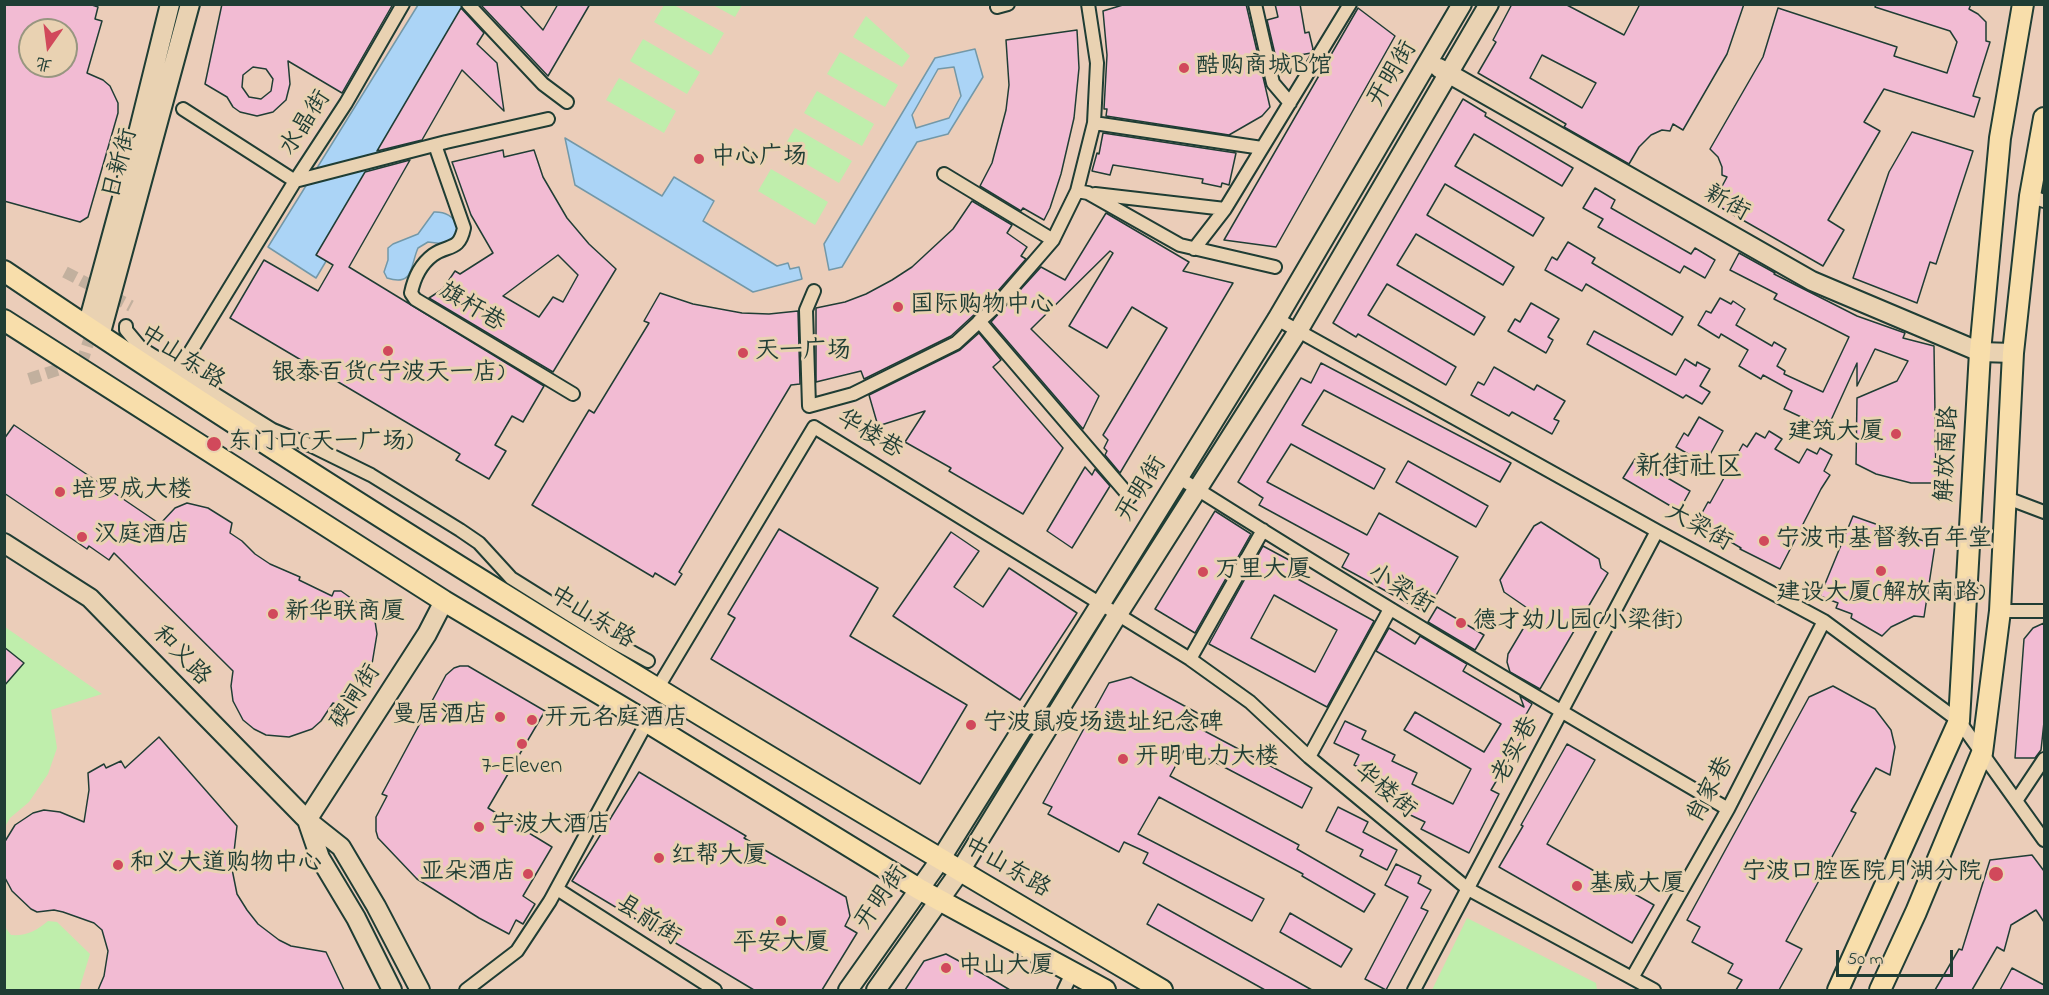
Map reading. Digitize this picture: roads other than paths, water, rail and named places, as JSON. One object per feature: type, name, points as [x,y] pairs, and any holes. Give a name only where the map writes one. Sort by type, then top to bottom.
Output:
[{"type":"main road","name":"解放南路","points":[[1838,990],[1959,721],[1980,352],[2000,138],[2023,4]]},
{"type":"main road","points":[[1880,990],[1916,912],[1982,753],[2000,611],[2013,353],[2037,198],[2044,118]]},
{"type":"main road","name":"中山东路","points":[[4,271],[268,446],[657,689],[940,860],[1162,990]]},
{"type":"main road","points":[[4,320],[444,601],[939,900],[1068,982],[1105,990]]},
{"type":"street","name":"日新街","points":[[94,332],[122,198],[170,4]]},
{"type":"street","name":"日新街","points":[[94,332],[190,4]]},
{"type":"street","name":"水晶街","points":[[183,110],[296,181],[346,103],[403,4]]},
{"type":"street","points":[[468,4],[543,84],[567,102]]},
{"type":"street","points":[[814,291],[806,310],[809,405],[853,394],[956,343],[1016,284],[1053,240],[1083,192],[1094,123],[1097,63],[1088,4]]},
{"type":"street","points":[[1255,4],[1273,83],[1290,103]]},
{"type":"street","points":[[1194,249],[1225,209],[1350,4]]},
{"type":"street","name":"开明街","points":[[848,990],[940,860],[1101,603],[1277,319],[1462,4]]},
{"type":"street","name":"开明街","points":[[876,990],[960,871],[1118,614],[1298,331],[1489,4]]},
{"type":"street","name":"新街","points":[[1429,63],[1812,281],[1980,352],[2013,353]]},
{"type":"street","points":[[178,372],[296,181],[548,119]]},
{"type":"street","points":[[1094,123],[1262,148]]},
{"type":"street","name":"旗杆巷","points":[[435,145],[464,228],[462,239],[453,248],[435,253],[423,263],[413,282],[411,292],[415,299],[573,394]]},
{"type":"street","points":[[944,174],[1053,240]]},
{"type":"street","points":[[1083,192],[1225,209]]},
{"type":"street","points":[[1083,192],[1180,245],[1275,267]]},
{"type":"street","name":"大梁街","points":[[1277,319],[1657,531],[1824,621],[1959,721],[2044,840]]},
{"type":"street","points":[[979,321],[1130,497]]},
{"type":"street","name":"中山东路","points":[[126,326],[126,330],[141,348],[178,372],[273,430],[371,475],[479,543],[511,578],[648,661]]},
{"type":"street","name":"华楼巷","points":[[657,689],[814,427],[1101,603]]},
{"type":"street","name":"小梁街","points":[[1178,477],[1561,712],[1728,808]]},
{"type":"street","points":[[2007,498],[2044,512]]},
{"type":"street","points":[[1190,659],[1263,530]]},
{"type":"street","name":"老实巷","points":[[1414,990],[1657,531]]},
{"type":"street","name":"和义路","points":[[4,543],[90,598],[307,820],[341,847],[376,906],[420,990]]},
{"type":"street","name":"碶闸街","points":[[307,820],[427,634],[444,601]]},
{"type":"street","name":"华楼街","points":[[1101,603],[1190,659],[1250,702],[1309,757],[1468,889],[1654,990]]},
{"type":"street","points":[[1309,757],[1390,609]]},
{"type":"street","points":[[2000,611],[2044,611]]},
{"type":"street","name":"肖家巷","points":[[1632,978],[1728,808],[1824,621]]},
{"type":"street","points":[[466,990],[517,951],[557,889],[647,722]]},
{"type":"street","points":[[2016,801],[2044,759]]},
{"type":"street","name":"和义路","points":[[307,820],[320,858],[356,918],[392,990]]},
{"type":"street","name":"县前街","points":[[557,889],[715,990]]},
{"type":"water","points":[[418,5],[479,5],[316,278],[268,247]]},
{"type":"water","points":[[975,49],[983,77],[948,134],[917,142],[842,267],[829,270],[824,244],[935,58]],"holes":[[[954,67],[961,96],[949,118],[916,128],[912,115],[938,69]]]},
{"type":"water","points":[[565,138],[662,196],[674,177],[714,201],[703,221],[777,266],[788,263],[790,269],[799,267],[802,279],[753,292],[575,185]]},
{"type":"water","points":[[434,212],[448,215],[453,219],[457,229],[452,239],[445,244],[428,242],[418,248],[407,277],[402,280],[387,278],[384,272],[388,260],[388,248],[418,234]]},
{"type":"tunnel","points":[[65,272],[131,306]]},
{"type":"tunnel","points":[[29,379],[82,362],[94,325]]},
{"type":"place","name":"酷购商城B馆","points":[[1184,68]]},
{"type":"place","name":"中心广场","points":[[699,159]]},
{"type":"place","name":"国际购物中心","points":[[898,307]]},
{"type":"place","name":"银泰百货(宁波天一店)","points":[[388,351]]},
{"type":"place","name":"天一广场","points":[[743,353]]},
{"type":"place","name":"建筑大厦","points":[[1896,434]]},
{"type":"place","name":"东门口(天一广场)","points":[[214,444]]},
{"type":"place","name":"培罗成大楼","points":[[60,492]]},
{"type":"place","name":"汉庭酒店","points":[[82,537]]},
{"type":"place","name":"宁波市基督教百年堂","points":[[1764,541]]},
{"type":"place","name":"建设大厦(解放南路)","points":[[1881,571]]},
{"type":"place","name":"万里大厦","points":[[1203,572]]},
{"type":"place","name":"新华联商厦","points":[[273,614]]},
{"type":"place","name":"德才幼儿园(小梁街)","points":[[1461,623]]},
{"type":"place","name":"曼居酒店","points":[[500,717]]},
{"type":"place","name":"开元名庭酒店","points":[[532,720]]},
{"type":"place","name":"宁波鼠疫场遗址纪念碑","points":[[971,725]]},
{"type":"place","name":"7-Eleven","points":[[522,744]]},
{"type":"place","name":"开明电力大楼","points":[[1123,759]]},
{"type":"place","name":"宁波大酒店","points":[[479,827]]},
{"type":"place","name":"红帮大厦","points":[[659,858]]},
{"type":"place","name":"和义大道购物中心","points":[[118,865]]},
{"type":"place","name":"亚朵酒店","points":[[528,874]]},
{"type":"place","name":"宁波口腔医院月湖分院","points":[[1996,874]]},
{"type":"place","name":"基威大厦","points":[[1577,886]]},
{"type":"place","name":"平安大厦","points":[[781,921]]},
{"type":"place","name":"中山大厦","points":[[946,968]]},
{"type":"district","name":"新街社区","points":[[1689,470]]}]
